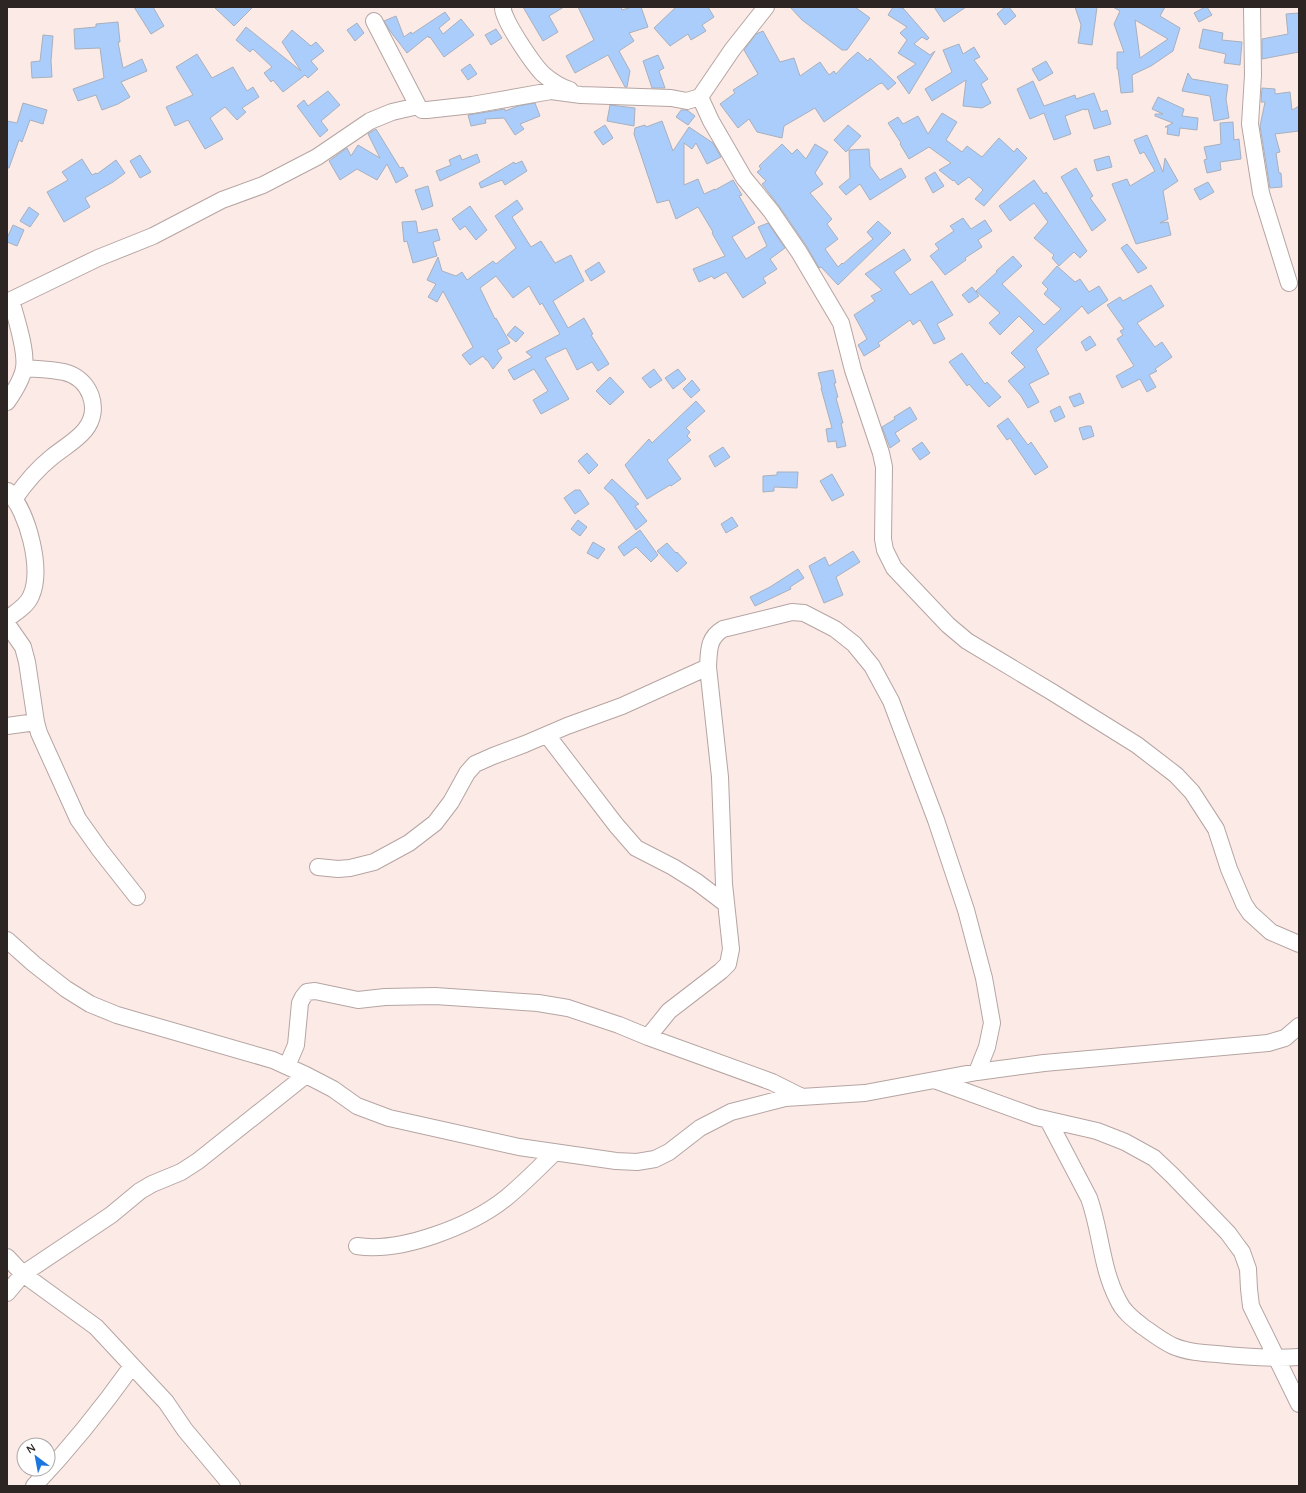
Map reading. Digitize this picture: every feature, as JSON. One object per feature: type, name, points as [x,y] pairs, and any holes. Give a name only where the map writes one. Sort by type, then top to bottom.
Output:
[{"type":"street","points":[[503,7],[503,11],[512,29],[533,62],[543,74],[556,83],[582,95]]},
{"type":"street","points":[[374,21],[418,106],[422,110],[472,105],[551,91],[582,95],[671,98],[687,101],[700,97],[732,50],[766,7]]},
{"type":"street","points":[[1252,7],[1253,75],[1250,124],[1261,193],[1290,283]]},
{"type":"street","points":[[700,97],[711,121],[744,178],[771,211],[791,240],[841,323],[853,370],[881,453],[884,467],[883,539],[885,550],[894,568],[948,625],[967,641],[1137,745],[1176,775],[1192,792],[1216,829],[1229,869],[1244,904],[1250,913],[1271,932],[1299,944]]},
{"type":"street","points":[[7,402],[20,381],[24,368],[23,350],[9,301],[98,258],[153,236],[222,200],[269,182],[317,157],[370,121],[392,112],[418,106]]},
{"type":"street","points":[[7,619],[26,605],[34,587],[32,543],[20,507],[11,494],[38,468],[73,441],[92,419],[92,403],[90,393],[82,382],[64,372],[24,368]]},
{"type":"street","points":[[648,1037],[669,1011],[728,964],[731,949],[726,904],[720,777],[708,666],[709,649],[715,634],[723,629],[792,612],[804,613],[835,629],[854,644],[872,666],[894,707],[936,820],[966,910],[984,978],[992,1023],[987,1047],[977,1072]]},
{"type":"street","points":[[7,624],[23,647],[27,662],[36,722],[41,739],[78,819],[137,897]]},
{"type":"street","points":[[318,867],[338,869],[361,866],[374,862],[409,843],[435,823],[451,802],[467,773],[475,764],[566,726],[622,706],[708,666]]},
{"type":"street","points":[[7,726],[36,722]]},
{"type":"street","points":[[547,735],[616,825],[636,848],[673,867],[697,882],[726,904]]},
{"type":"street","points":[[7,940],[61,985],[90,1004],[117,1015],[273,1060],[332,1089],[358,1106],[389,1118],[519,1147],[616,1161],[637,1162],[655,1159],[669,1152],[700,1128],[731,1112],[785,1098],[866,1093],[977,1072],[1091,1057],[1268,1043],[1285,1038],[1299,1026]]},
{"type":"street","points":[[287,1066],[296,1045],[299,1030],[300,1003],[307,992],[315,991],[358,1000],[418,995],[538,1003],[568,1008],[619,1025],[772,1082],[802,1097]]},
{"type":"street","points":[[7,1293],[23,1274],[111,1214],[140,1191],[152,1184],[181,1172],[198,1161],[306,1075]]},
{"type":"street","points":[[935,1080],[1048,1120],[1097,1131],[1126,1142],[1154,1158],[1228,1233],[1236,1244],[1248,1269],[1252,1306],[1299,1404]]},
{"type":"street","points":[[1048,1120],[1089,1198],[1104,1262],[1112,1286],[1117,1300],[1129,1316],[1159,1338],[1173,1346],[1194,1352],[1276,1358],[1299,1357]]},
{"type":"street","points":[[357,1246],[369,1248],[409,1243],[433,1236],[462,1224],[505,1199],[555,1152]]},
{"type":"street","points":[[7,1257],[23,1274],[96,1327],[166,1402],[185,1430],[232,1486]]},
{"type":"street","points":[[34,1486],[67,1450],[116,1389],[132,1366]]},
{"type":"building","points":[[134,7],[153,7],[164,26],[151,34]]},
{"type":"building","points":[[214,7],[253,7],[234,26]]},
{"type":"building","points":[[523,7],[564,7],[549,16],[558,32],[543,41]]},
{"type":"building","points":[[578,7],[621,7],[622,10],[632,7],[641,7],[648,27],[629,33],[634,41],[619,51],[630,71],[627,87],[625,87],[608,55],[575,73],[566,56],[594,40]]},
{"type":"building","points":[[676,7],[708,7],[714,17],[702,25],[706,31],[691,40],[688,34],[670,46],[654,28]]},
{"type":"building","points":[[790,7],[855,7],[870,18],[847,50],[842,50],[802,20]]},
{"type":"building","points":[[893,7],[903,8],[929,38],[927,40],[922,37],[914,44],[930,55],[935,51],[909,94],[897,77],[916,64],[898,53],[907,40],[900,33],[907,27],[888,15]]},
{"type":"building","points":[[934,7],[966,7],[944,22]]},
{"type":"building","points":[[1005,7],[1009,7],[1016,16],[1005,25],[997,14]]},
{"type":"building","points":[[1075,7],[1097,7],[1092,45],[1078,43],[1081,25]]},
{"type":"building","points":[[1113,7],[1165,7],[1160,16],[1180,28],[1173,51],[1151,66],[1132,75],[1133,92],[1121,93],[1117,69],[1117,52],[1124,52],[1114,24],[1120,11]],"holes":[[[1135,20],[1168,39],[1140,58]]]},
{"type":"building","points":[[1207,7],[1212,15],[1199,22],[1194,13]]},
{"type":"building","points":[[445,12],[450,19],[439,28],[443,34],[461,19],[474,35],[444,57],[428,36],[407,53],[384,21],[396,16],[404,37],[411,32],[412,34]]},
{"type":"building","points":[[1299,13],[1299,52],[1262,59],[1262,39],[1288,34],[1286,14]]},
{"type":"building","points":[[118,22],[120,42],[118,42],[123,68],[142,59],[147,71],[121,82],[130,97],[118,104],[102,110],[96,95],[78,101],[73,89],[104,78],[100,48],[75,49],[74,29],[96,27],[96,24]]},
{"type":"building","points":[[357,23],[364,33],[355,41],[347,30]]},
{"type":"building","points":[[246,27],[301,71],[282,42],[292,30],[311,46],[316,42],[324,51],[311,61],[318,69],[308,78],[305,75],[283,92],[273,80],[271,82],[264,73],[272,67],[253,49],[250,52],[236,40]]},
{"type":"building","points":[[496,29],[502,38],[491,45],[485,35]]},
{"type":"building","points":[[1203,29],[1223,33],[1222,40],[1242,42],[1240,65],[1224,63],[1226,54],[1199,48]]},
{"type":"building","points":[[763,31],[780,62],[794,58],[800,76],[820,62],[829,75],[834,71],[836,74],[858,52],[868,61],[870,58],[896,83],[888,90],[882,83],[879,84],[824,122],[815,108],[784,126],[782,138],[757,132],[749,119],[738,128],[720,104],[735,93],[733,90],[758,74],[744,50],[756,34]]},
{"type":"building","points":[[43,35],[53,36],[51,61],[52,77],[32,78],[31,62],[40,61]]},
{"type":"building","points":[[959,44],[963,54],[974,47],[980,57],[974,60],[988,79],[981,84],[991,103],[982,108],[963,106],[966,80],[932,101],[925,89],[952,72],[943,50]]},
{"type":"building","points":[[197,54],[212,78],[233,67],[247,91],[253,87],[259,97],[242,108],[246,112],[237,120],[225,107],[210,118],[223,139],[205,149],[188,120],[175,126],[166,107],[193,95],[176,67]]},
{"type":"building","points":[[658,55],[664,68],[659,71],[665,88],[652,88],[643,61]]},
{"type":"building","points":[[1046,61],[1053,73],[1039,81],[1032,69]]},
{"type":"building","points":[[470,64],[477,74],[468,80],[461,70]]},
{"type":"building","points":[[1188,73],[1192,79],[1228,85],[1226,99],[1229,118],[1214,121],[1210,96],[1182,91]]},
{"type":"building","points":[[1033,81],[1044,106],[1075,95],[1076,99],[1094,93],[1101,112],[1107,110],[1111,124],[1094,129],[1088,109],[1084,109],[1065,116],[1071,134],[1054,140],[1044,113],[1030,119],[1017,89]]},
{"type":"building","points":[[1262,88],[1275,89],[1275,94],[1290,92],[1292,110],[1299,106],[1299,131],[1275,134],[1280,152],[1276,153],[1279,173],[1281,173],[1282,187],[1270,188],[1260,126],[1265,102],[1261,102]]},
{"type":"building","points":[[328,91],[340,105],[321,121],[328,130],[320,137],[297,106],[304,100],[308,106]]},
{"type":"building","points":[[1158,97],[1184,109],[1182,116],[1198,118],[1197,130],[1180,128],[1179,136],[1167,134],[1168,127],[1165,127],[1173,123],[1155,116],[1155,114],[1163,114],[1152,109]]},
{"type":"building","points":[[23,103],[47,110],[43,124],[30,120],[22,142],[19,140],[9,168],[7,168],[7,121],[17,123]]},
{"type":"building","points":[[535,103],[540,116],[520,124],[524,129],[515,135],[504,118],[485,119],[486,123],[471,126],[468,115],[505,109],[505,111],[518,106]]},
{"type":"building","points":[[610,105],[635,108],[634,126],[607,121]]},
{"type":"building","points":[[681,110],[687,110],[695,116],[688,125],[676,117]]},
{"type":"building","points":[[942,113],[957,122],[946,140],[962,152],[967,146],[982,157],[999,138],[1014,152],[1017,148],[1027,158],[984,206],[975,199],[983,190],[969,177],[958,185],[954,180],[953,181],[939,170],[951,163],[929,147],[909,159],[888,123],[898,117],[903,124],[918,116],[928,134]]},
{"type":"building","points":[[662,121],[673,151],[689,127],[713,143],[721,157],[707,164],[696,143],[692,149],[684,143],[684,185],[698,179],[704,194],[733,180],[742,195],[739,196],[755,223],[732,237],[746,259],[767,246],[758,227],[768,223],[785,248],[770,259],[777,269],[763,278],[766,283],[743,298],[726,272],[714,279],[712,276],[699,282],[693,269],[725,256],[698,207],[676,219],[669,200],[657,203],[634,134],[635,128],[645,125],[646,127]]},
{"type":"building","points":[[1233,122],[1234,140],[1239,139],[1241,159],[1220,162],[1221,170],[1207,173],[1204,160],[1207,159],[1204,147],[1221,144],[1220,123]]},
{"type":"building","points":[[605,125],[613,138],[603,145],[594,132]]},
{"type":"building","points":[[848,125],[861,136],[846,152],[834,140]]},
{"type":"building","points":[[376,129],[400,168],[403,167],[408,176],[396,183],[387,164],[377,180],[357,169],[340,180],[329,161],[347,148],[351,156],[358,145],[380,158],[368,134]]},
{"type":"building","points":[[1147,135],[1163,172],[1165,158],[1178,181],[1163,191],[1168,219],[1160,223],[1168,222],[1171,235],[1136,244],[1112,184],[1127,179],[1130,186],[1155,171],[1144,152],[1140,154],[1134,140]]},
{"type":"building","points":[[782,144],[792,154],[797,149],[806,159],[815,144],[828,152],[815,173],[823,184],[810,193],[832,219],[827,224],[838,239],[825,249],[838,267],[873,239],[867,232],[878,221],[891,233],[838,285],[821,267],[819,268],[807,247],[762,184],[766,181],[757,172],[761,169],[759,166]]},
{"type":"building","points":[[869,149],[870,166],[880,180],[901,168],[906,177],[870,200],[860,184],[846,195],[839,187],[850,178],[849,150]]},
{"type":"building","points":[[477,154],[480,162],[440,181],[436,171],[451,165],[449,160],[460,155],[462,160]]},
{"type":"building","points":[[140,155],[151,172],[140,178],[130,161]]},
{"type":"building","points":[[1109,156],[1112,167],[1097,171],[1094,160]]},
{"type":"building","points":[[82,159],[92,175],[97,174],[116,160],[125,173],[113,182],[85,198],[90,207],[64,222],[47,192],[68,180],[62,172]]},
{"type":"building","points":[[522,161],[527,171],[505,185],[502,180],[481,188],[479,183],[514,162],[515,164]]},
{"type":"building","points":[[1076,168],[1093,196],[1090,198],[1106,220],[1092,231],[1061,177]]},
{"type":"building","points":[[935,172],[944,186],[933,193],[925,178]]},
{"type":"building","points":[[1034,180],[1044,194],[1046,192],[1087,251],[1080,258],[1074,252],[1059,266],[1052,258],[1054,255],[1034,238],[1048,222],[1034,203],[1010,221],[999,206]]},
{"type":"building","points":[[1208,182],[1214,192],[1200,200],[1194,189]]},
{"type":"building","points":[[428,186],[433,206],[422,210],[415,190]]},
{"type":"building","points":[[517,200],[523,209],[512,217],[531,247],[541,241],[555,263],[571,255],[584,281],[553,301],[568,328],[584,318],[593,334],[591,335],[609,364],[598,371],[592,362],[577,370],[566,348],[545,358],[569,399],[541,414],[533,400],[548,391],[534,369],[514,380],[508,370],[532,357],[526,352],[560,334],[542,303],[540,305],[529,286],[513,298],[496,276],[480,288],[495,319],[496,318],[510,343],[497,350],[502,358],[493,369],[483,356],[470,365],[462,355],[473,347],[443,291],[437,302],[428,297],[436,284],[427,280],[438,257],[442,271],[456,276],[462,272],[467,280],[493,261],[496,264],[516,248],[495,216]]},
{"type":"building","points":[[470,206],[487,230],[476,240],[465,226],[460,230],[452,219]]},
{"type":"building","points":[[29,207],[39,214],[30,227],[20,221]]},
{"type":"building","points":[[963,218],[971,229],[985,220],[992,231],[978,240],[982,247],[965,258],[966,260],[945,275],[930,256],[939,249],[935,244],[954,231],[950,226]]},
{"type":"building","points":[[416,221],[418,233],[437,229],[440,240],[433,242],[437,256],[413,263],[407,241],[404,242],[402,222]]},
{"type":"building","points":[[13,225],[24,230],[17,246],[7,242],[7,238]]},
{"type":"building","points":[[1127,244],[1147,268],[1138,273],[1121,248]]},
{"type":"building","points":[[904,249],[911,260],[894,272],[910,295],[932,281],[953,315],[937,324],[945,339],[934,344],[920,320],[913,325],[910,320],[878,343],[880,346],[864,356],[858,345],[867,339],[854,315],[875,301],[871,296],[882,290],[865,274]]},
{"type":"building","points":[[1013,256],[1022,266],[1002,284],[1044,325],[1061,309],[1044,294],[1048,289],[1042,283],[1057,266],[1075,282],[1080,279],[1089,292],[1099,286],[1108,300],[1088,314],[1082,306],[1036,349],[1049,374],[1029,384],[1039,402],[1028,408],[1021,396],[1008,381],[1025,367],[1011,353],[1034,331],[1019,316],[1000,335],[989,323],[1000,313],[976,291]]},
{"type":"building","points":[[599,262],[605,272],[591,281],[585,271]]},
{"type":"building","points":[[1151,285],[1164,306],[1137,323],[1155,347],[1162,342],[1172,357],[1155,369],[1157,371],[1149,375],[1156,387],[1147,392],[1140,379],[1122,388],[1116,376],[1134,366],[1117,339],[1123,335],[1120,331],[1124,329],[1107,305],[1120,297],[1123,301]]},
{"type":"building","points":[[972,287],[979,296],[969,303],[962,295]]},
{"type":"building","points":[[515,326],[524,333],[516,342],[507,335]]},
{"type":"building","points":[[1090,336],[1096,345],[1086,351],[1081,342]]},
{"type":"building","points":[[962,353],[985,384],[987,382],[1001,397],[989,407],[969,384],[967,386],[949,362]]},
{"type":"building","points":[[654,369],[662,380],[650,388],[642,378]]},
{"type":"building","points":[[678,369],[686,379],[673,389],[665,378]]},
{"type":"building","points":[[833,370],[836,383],[834,383],[838,397],[836,398],[843,423],[841,423],[846,446],[837,448],[836,441],[828,442],[826,429],[832,428],[818,373]]},
{"type":"building","points":[[610,377],[624,392],[610,405],[596,391]]},
{"type":"building","points":[[692,380],[700,390],[691,398],[683,389]]},
{"type":"building","points":[[1080,393],[1084,403],[1074,407],[1069,397]]},
{"type":"building","points":[[696,401],[705,411],[686,428],[690,432],[687,436],[691,440],[667,460],[681,479],[647,499],[625,465],[649,439],[652,443]]},
{"type":"building","points":[[1060,406],[1065,417],[1055,422],[1050,411]]},
{"type":"building","points":[[910,407],[917,419],[895,433],[900,441],[890,448],[882,427]]},
{"type":"building","points":[[1008,418],[1028,445],[1031,442],[1048,467],[1035,475],[1010,438],[1007,440],[997,426]]},
{"type":"building","points":[[1091,426],[1094,436],[1083,440],[1079,428]]},
{"type":"building","points":[[922,442],[930,453],[920,460],[912,449]]},
{"type":"building","points":[[723,447],[730,457],[715,467],[709,456]]},
{"type":"building","points":[[587,453],[598,465],[589,474],[578,461]]},
{"type":"building","points":[[777,472],[798,472],[797,488],[774,487],[774,491],[763,492],[763,476],[777,475]]},
{"type":"building","points":[[832,474],[844,495],[832,501],[820,481]]},
{"type":"building","points":[[612,479],[639,504],[635,506],[647,521],[636,530],[613,496],[604,488]]},
{"type":"building","points":[[575,490],[580,490],[589,504],[575,514],[564,498]]},
{"type":"building","points":[[732,517],[738,526],[726,533],[721,524]]},
{"type":"building","points":[[578,520],[587,527],[580,536],[571,529]]},
{"type":"building","points":[[640,530],[658,555],[651,562],[636,547],[624,556],[618,547]]},
{"type":"building","points":[[593,542],[605,549],[598,559],[587,553]]},
{"type":"building","points":[[667,543],[687,563],[677,572],[657,551]]},
{"type":"building","points":[[853,551],[860,562],[836,577],[843,595],[824,603],[809,566],[825,557],[829,566]]},
{"type":"building","points":[[798,569],[804,578],[790,587],[791,589],[755,606],[750,597],[770,587]]}]
